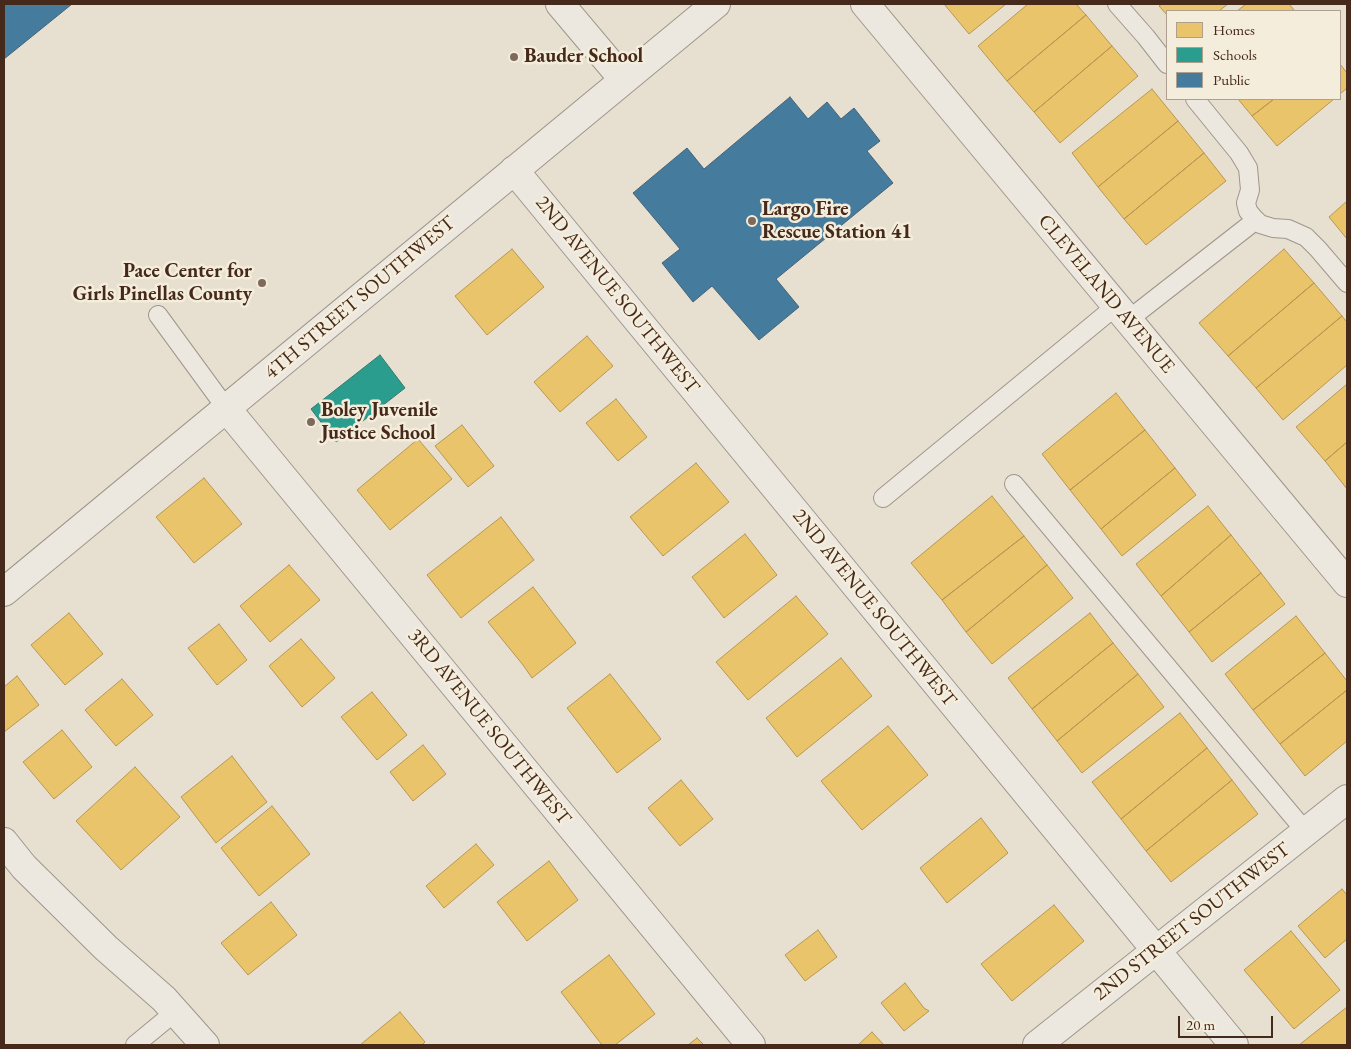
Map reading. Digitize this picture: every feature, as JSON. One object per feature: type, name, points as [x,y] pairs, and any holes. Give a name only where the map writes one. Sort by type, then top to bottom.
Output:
[{"type":"street","points":[[560,4],[624,80]]},
{"type":"street","name":"4TH STREET SOUTHWEST","points":[[4,592],[716,4]]},
{"type":"street","name":"CLEVELAND AVENUE","points":[[865,4],[1347,583]]},
{"type":"street","name":"2ND AVENUE SOUTHWEST","points":[[514,170],[1234,1045]]},
{"type":"street","name":"3RD AVENUE SOUTHWEST","points":[[226,408],[751,1045]]},
{"type":"street","name":"2ND STREET SOUTHWEST","points":[[1037,1045],[1347,799]]},
{"type":"street","points":[[4,842],[24,868],[106,948],[164,1000],[205,1045]]},
{"type":"lane","points":[[1117,4],[1146,36],[1166,63]]},
{"type":"lane","points":[[1196,100],[1239,153],[1248,168],[1250,190],[1246,203],[1248,211],[1260,224],[1273,228],[1288,228],[1306,237],[1318,248],[1347,283]]},
{"type":"lane","points":[[883,498],[1122,313],[1256,220]]},
{"type":"lane","points":[[158,315],[226,408]]},
{"type":"lane","points":[[1014,484],[1306,832]]},
{"type":"lane","points":[[135,1045],[175,1012]]},
{"type":"building: Homes","points":[[944,4],[1006,4],[969,34]]},
{"type":"building: Homes","points":[[1028,4],[1076,4],[1086,15],[1007,81],[978,46]]},
{"type":"building: Homes","points":[[1162,4],[1228,4],[1220,10],[1166,10],[1166,14],[1159,6]]},
{"type":"building: Homes","points":[[1246,4],[1289,4],[1294,10],[1238,10]]},
{"type":"building: Homes","points":[[1086,15],[1112,46],[1034,112],[1007,81]]},
{"type":"building: Homes","points":[[1112,46],[1138,76],[1060,143],[1034,112]]},
{"type":"building: Homes","points":[[1341,65],[1347,73],[1347,88],[1341,93]]},
{"type":"building: Homes","points":[[1152,89],[1178,121],[1098,187],[1072,153]]},
{"type":"building: Homes","points":[[1239,100],[1273,100],[1252,116]]},
{"type":"building: Homes","points":[[1273,100],[1333,100],[1277,146],[1252,116]]},
{"type":"building: Homes","points":[[1178,121],[1204,153],[1124,219],[1098,187]]},
{"type":"building: Homes","points":[[1204,153],[1226,181],[1146,245],[1124,219]]},
{"type":"building: Homes","points":[[1347,201],[1347,239],[1329,217]]},
{"type":"building: Homes","points":[[512,249],[544,287],[487,335],[455,296]]},
{"type":"building: Homes","points":[[1284,249],[1314,283],[1228,356],[1199,323]]},
{"type":"building: Homes","points":[[1314,283],[1342,316],[1256,388],[1228,356]]},
{"type":"building: Homes","points":[[1342,316],[1347,322],[1347,365],[1283,420],[1256,388]]},
{"type":"building: Homes","points":[[587,336],[613,366],[560,412],[534,382]]},
{"type":"building: Homes","points":[[1347,384],[1347,442],[1325,461],[1296,427]]},
{"type":"building: Homes","points":[[1116,393],[1145,430],[1070,490],[1042,454]]},
{"type":"building: Homes","points":[[616,399],[647,437],[618,461],[586,423]]},
{"type":"building: Homes","points":[[462,425],[494,466],[468,487],[435,446]]},
{"type":"building: Homes","points":[[1145,430],[1175,468],[1101,529],[1070,490]]},
{"type":"building: Homes","points":[[418,439],[452,479],[390,530],[357,490]]},
{"type":"building: Homes","points":[[1347,442],[1347,489],[1325,461]]},
{"type":"building: Homes","points":[[696,463],[729,502],[663,556],[630,517]]},
{"type":"building: Homes","points":[[1175,468],[1196,495],[1122,556],[1101,529]]},
{"type":"building: Homes","points":[[204,478],[242,524],[194,563],[156,517]]},
{"type":"building: Homes","points":[[992,496],[1024,536],[942,600],[911,563]]},
{"type":"building: Homes","points":[[1208,506],[1231,535],[1161,596],[1136,564]]},
{"type":"building: Homes","points":[[501,517],[534,560],[461,618],[427,575]]},
{"type":"building: Homes","points":[[745,534],[777,575],[724,618],[692,577]]},
{"type":"building: Homes","points":[[1231,535],[1261,573],[1189,632],[1161,596]]},
{"type":"building: Homes","points":[[1024,536],[1047,565],[966,632],[942,600]]},
{"type":"building: Homes","points":[[289,565],[320,600],[270,642],[240,606]]},
{"type":"building: Homes","points":[[1047,565],[1073,598],[992,664],[966,632]]},
{"type":"building: Homes","points":[[1261,573],[1285,604],[1212,662],[1189,632]]},
{"type":"building: Homes","points":[[533,587],[576,643],[532,678],[488,622]]},
{"type":"building: Homes","points":[[796,596],[828,634],[748,700],[716,662]]},
{"type":"building: Homes","points":[[69,613],[103,654],[65,685],[31,645]]},
{"type":"building: Homes","points":[[1090,613],[1113,643],[1032,709],[1008,678]]},
{"type":"building: Homes","points":[[1296,616],[1325,653],[1253,710],[1225,674]]},
{"type":"building: Homes","points":[[219,624],[247,660],[217,685],[188,648]]},
{"type":"building: Homes","points":[[301,639],[335,678],[302,707],[269,666]]},
{"type":"building: Homes","points":[[1113,643],[1138,674],[1057,741],[1032,709]]},
{"type":"building: Homes","points":[[1325,653],[1347,681],[1347,690],[1280,744],[1253,710]]},
{"type":"building: Homes","points":[[841,658],[872,696],[797,757],[766,718]]},
{"type":"building: Homes","points":[[610,674],[661,739],[617,773],[567,708]]},
{"type":"building: Homes","points":[[1138,674],[1164,707],[1082,773],[1057,741]]},
{"type":"building: Homes","points":[[17,676],[39,705],[4,732],[4,687]]},
{"type":"building: Homes","points":[[122,679],[153,715],[116,746],[85,710]]},
{"type":"building: Homes","points":[[1347,690],[1347,741],[1305,776],[1280,744]]},
{"type":"building: Homes","points":[[372,692],[407,735],[377,760],[341,717]]},
{"type":"building: Homes","points":[[1180,713],[1207,748],[1121,819],[1092,782]]},
{"type":"building: Homes","points":[[888,726],[928,775],[862,830],[821,781]]},
{"type":"building: Homes","points":[[62,730],[92,767],[54,799],[23,762]]},
{"type":"building: Homes","points":[[423,745],[446,774],[413,801],[390,772]]},
{"type":"building: Homes","points":[[1207,748],[1232,780],[1146,851],[1121,819]]},
{"type":"building: Homes","points":[[232,756],[267,802],[216,843],[181,797]]},
{"type":"building: Homes","points":[[135,767],[180,817],[121,870],[76,821]]},
{"type":"building: Homes","points":[[681,780],[713,819],[680,846],[648,808]]},
{"type":"building: Homes","points":[[1232,780],[1258,814],[1171,882],[1146,851]]},
{"type":"building: Homes","points":[[272,806],[310,854],[259,896],[221,848]]},
{"type":"building: Homes","points":[[981,818],[1008,853],[947,903],[920,868]]},
{"type":"building: Homes","points":[[476,844],[494,865],[444,908],[426,886]]},
{"type":"building: Homes","points":[[549,861],[578,900],[527,941],[497,902]]},
{"type":"building: Homes","points":[[1342,889],[1347,895],[1347,939],[1325,958],[1298,926]]},
{"type":"building: Homes","points":[[271,902],[297,935],[248,975],[221,943]]},
{"type":"building: Homes","points":[[1054,905],[1084,941],[1012,1001],[981,964]]},
{"type":"building: Homes","points":[[818,930],[837,957],[805,981],[785,955]]},
{"type":"building: Homes","points":[[1291,931],[1340,990],[1294,1029],[1244,970]]},
{"type":"building: Homes","points":[[609,955],[655,1014],[615,1045],[602,1045],[561,992]]},
{"type":"building: Homes","points":[[905,983],[924,1008],[929,1011],[904,1031],[881,1003]]},
{"type":"building: Homes","points":[[1347,1007],[1347,1045],[1299,1045]]},
{"type":"building: Homes","points":[[400,1012],[425,1042],[422,1045],[360,1045]]},
{"type":"building: Homes","points":[[872,1032],[884,1045],[858,1045]]},
{"type":"building: Homes","points":[[697,1038],[704,1045],[688,1045]]},
{"type":"building: Schools","points":[[380,355],[405,388],[336,442],[311,409]]},
{"type":"building: Public","points":[[4,4],[72,4],[4,59]]},
{"type":"building: Public","name":"Largo Fire Rescue Station 41","points":[[790,97],[808,119],[827,102],[841,119],[854,108],[880,141],[867,151],[893,183],[776,279],[799,307],[759,340],[712,286],[693,302],[662,263],[680,249],[633,193],[687,148],[704,169]]},
{"type":"place","name":"Bauder School","points":[[514,57]]},
{"type":"place","name":"Largo Fire Rescue Station 41","points":[[752,221]]},
{"type":"place","name":"Pace Center for Girls Pinellas County","points":[[262,283]]},
{"type":"place","name":"Boley Juvenile Justice School","points":[[311,422]]}]
